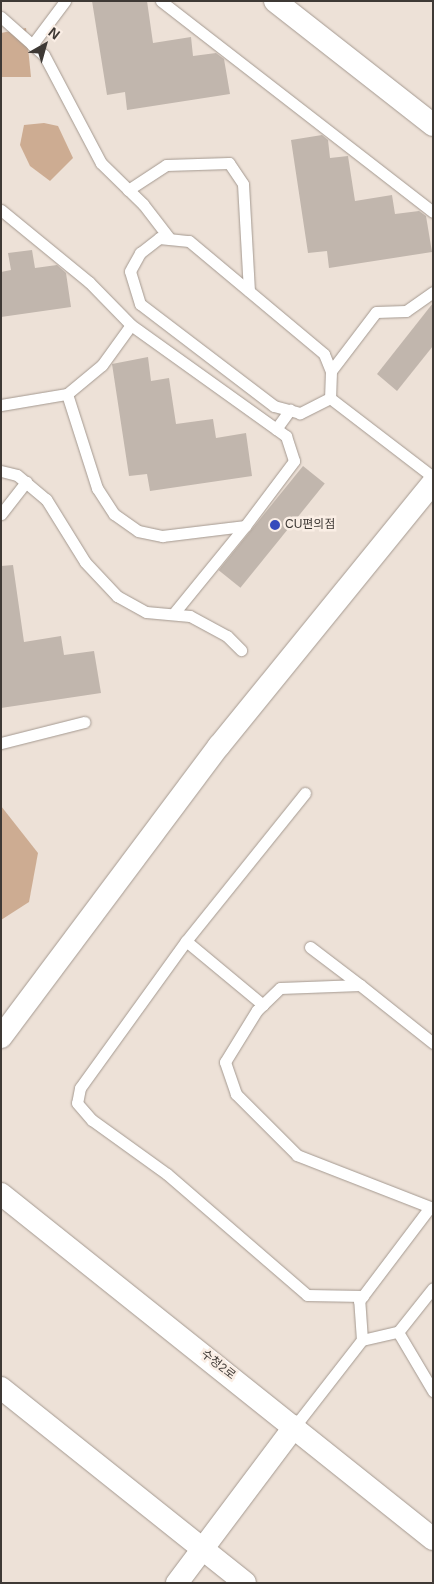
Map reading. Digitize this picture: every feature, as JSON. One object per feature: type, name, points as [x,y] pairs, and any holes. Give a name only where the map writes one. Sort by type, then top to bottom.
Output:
[{"type":"street","points":[[275,1],[433,125]]},
{"type":"street","points":[[1,1037],[219,746],[433,483]]},
{"type":"street","name":"수청2로","points":[[1,1194],[295,1426],[433,1539]]},
{"type":"street","points":[[1,1388],[201,1551],[245,1583]]},
{"type":"street","points":[[177,1583],[295,1426]]},
{"type":"lane","points":[[32,45],[65,1]]},
{"type":"lane","points":[[161,1],[433,212]]},
{"type":"lane","points":[[1,17],[44,55],[101,164],[128,190],[170,239]]},
{"type":"lane","points":[[128,190],[166,165],[229,163],[243,184],[249,291]]},
{"type":"lane","points":[[1,210],[90,282],[131,326],[286,436],[294,461],[246,526],[174,613]]},
{"type":"lane","points":[[158,238],[189,241],[324,354],[331,371],[330,398],[300,413],[274,406],[140,304],[130,271],[140,253],[158,238]]},
{"type":"lane","points":[[331,371],[376,312],[406,311],[433,292]]},
{"type":"lane","points":[[1,405],[67,394],[102,365],[131,326]]},
{"type":"lane","points":[[67,394],[97,488],[114,514],[138,531],[162,536],[246,526]]},
{"type":"lane","points":[[330,398],[433,477]]},
{"type":"lane","points":[[276,429],[290,410]]},
{"type":"lane","points":[[1,471],[16,475],[46,499],[85,562],[117,596],[146,612],[174,613],[190,616],[227,636],[241,650]]},
{"type":"lane","points":[[1,514],[26,482]]},
{"type":"lane","points":[[1,742],[84,722]]},
{"type":"lane","points":[[305,793],[186,941],[80,1088],[77,1103],[92,1120],[167,1174],[307,1296],[362,1296]]},
{"type":"lane","points":[[186,941],[263,1005]]},
{"type":"lane","points":[[310,947],[433,1043]]},
{"type":"lane","points":[[360,985],[280,988],[263,1005],[225,1062],[236,1094],[298,1155],[431,1208],[359,1301],[362,1340]]},
{"type":"lane","points":[[295,1426],[362,1340],[398,1332],[433,1288]]},
{"type":"lane","points":[[398,1332],[433,1392]]},
{"type":"shaded area","points":[[26,28],[31,77],[1,77],[1,33]]},
{"type":"shaded area","points":[[44,123],[58,126],[73,158],[50,181],[30,166],[20,145],[24,125]]},
{"type":"shaded area","points":[[1,806],[38,853],[29,902],[1,920]]},
{"type":"building","points":[[92,1],[147,1],[153,43],[191,37],[193,56],[216,53],[224,59],[230,94],[127,110],[125,92],[107,95]]},
{"type":"building","points":[[322,135],[328,140],[330,158],[348,156],[355,201],[392,195],[395,214],[419,211],[426,216],[432,252],[329,268],[327,251],[308,253],[291,140]]},
{"type":"building","points":[[32,250],[35,268],[57,265],[66,273],[71,307],[1,317],[1,272],[11,270],[8,253]]},
{"type":"building","points":[[433,303],[433,346],[397,391],[377,374]]},
{"type":"building","points":[[148,357],[151,381],[169,378],[176,424],[213,419],[216,438],[246,433],[252,476],[150,491],[147,474],[129,476],[112,364]]},
{"type":"building","points":[[303,466],[325,484],[240,588],[219,570]]},
{"type":"building","points":[[13,565],[24,642],[61,636],[64,655],[94,651],[101,693],[1,708],[1,566]]},
{"type":"place","name":"CU편의점","points":[[275,525]]}]
